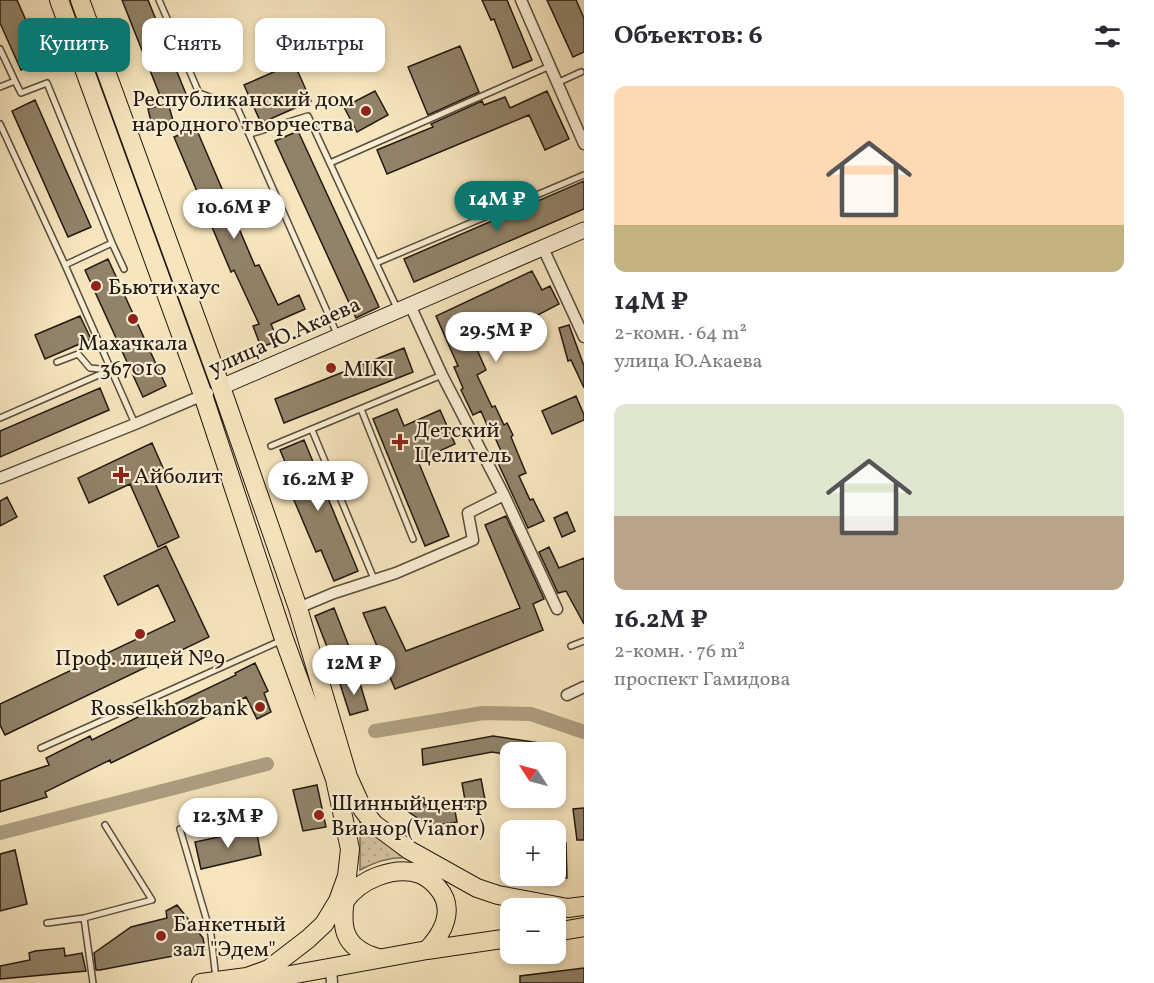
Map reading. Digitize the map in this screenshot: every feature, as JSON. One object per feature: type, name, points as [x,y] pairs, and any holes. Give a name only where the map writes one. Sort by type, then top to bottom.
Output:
[{"type":"main road","points":[[58,0],[203,395],[284,639],[335,779],[350,849],[343,922],[346,932],[356,949],[383,959]]},
{"type":"main road","points":[[80,0],[221,387],[298,608],[348,777],[357,800],[374,824],[425,869],[442,893],[446,903],[447,915],[444,926],[427,950]]},
{"type":"main road","name":"улица Ю.Акаева","points":[[221,387],[584,230]]},
{"type":"main road","points":[[274,973],[324,924],[347,894],[383,875],[425,869],[452,875],[477,888],[498,895],[568,908],[584,906]]},
{"type":"main road","points":[[566,930],[584,927]]},
{"type":"main road","points":[[210,982],[260,977],[274,973],[332,976],[346,964],[500,939]]},
{"type":"street","points":[[521,0],[584,144]]},
{"type":"street","points":[[543,248],[584,337]]},
{"type":"street","points":[[404,307],[504,495],[557,609]]},
{"type":"street","name":"улица Ю.Акаева","points":[[0,478],[221,387]]},
{"type":"street","points":[[298,608],[396,573],[473,540],[468,513],[504,495]]},
{"type":"street","points":[[567,695],[584,687]]},
{"type":"lane","points":[[159,0],[199,93],[237,107],[338,335]]},
{"type":"lane","points":[[0,50],[21,93],[47,83],[124,269]]},
{"type":"lane","points":[[330,163],[550,66]]},
{"type":"lane","points":[[557,82],[581,72]]},
{"type":"lane","points":[[0,87],[15,81]]},
{"type":"lane","points":[[250,135],[308,116],[376,263],[404,307]]},
{"type":"lane","points":[[0,124],[135,424]]},
{"type":"lane","points":[[376,263],[584,175]]},
{"type":"lane","points":[[65,265],[112,243]]},
{"type":"lane","points":[[57,362],[78,354],[90,368],[110,370]]},
{"type":"lane","points":[[0,418],[110,370]]},
{"type":"lane","points":[[271,446],[442,375]]},
{"type":"lane","points":[[361,409],[413,539]]},
{"type":"lane","points":[[312,430],[374,579]]},
{"type":"lane","points":[[41,748],[284,639]]},
{"type":"lane","points":[[572,646],[584,641]]},
{"type":"lane","points":[[47,923],[84,918],[152,900],[105,825]]},
{"type":"lane","points":[[180,829],[211,935],[210,982]]},
{"type":"lane","points":[[84,918],[93,983]]},
{"type":"shaded area","points":[[360,822],[409,858],[384,860],[360,870]]},
{"type":"building","points":[[0,0],[17,0],[25,18],[18,18],[18,63],[0,23]]},
{"type":"building","points":[[122,0],[148,0],[155,18],[142,18],[142,50],[130,18]]},
{"type":"building","points":[[482,0],[507,0],[532,60],[513,68],[494,19],[491,20]]},
{"type":"building","points":[[547,0],[576,0],[584,18],[584,52],[573,57]]},
{"type":"building","points":[[460,46],[479,92],[428,115],[408,67]]},
{"type":"building","points":[[151,72],[177,72],[186,94],[163,103]]},
{"type":"building","points":[[274,72],[298,72],[311,101],[261,123],[244,85]]},
{"type":"building","name":"Республиканский дом народного творчества","points":[[375,91],[388,115],[357,132],[344,107]]},
{"type":"building","points":[[547,91],[569,139],[545,150],[529,115],[387,174],[377,150],[433,127],[431,124],[482,101],[484,105],[505,97],[510,108]]},
{"type":"building","points":[[35,100],[91,227],[68,237],[12,111]]},
{"type":"building","points":[[168,103],[174,124],[153,130],[148,109]]},
{"type":"building","points":[[196,128],[255,266],[259,265],[278,305],[299,295],[305,309],[271,324],[278,341],[261,347],[253,326],[259,324],[234,270],[231,272],[174,137]]},
{"type":"building","points":[[298,131],[379,307],[356,318],[275,141]]},
{"type":"building","points":[[584,181],[584,209],[414,282],[404,259]]},
{"type":"building","points":[[108,259],[166,386],[143,397],[85,270]]},
{"type":"building","points":[[532,271],[542,290],[550,286],[559,304],[530,319],[534,327],[507,338],[500,322],[473,333],[478,344],[475,345],[486,370],[477,375],[492,407],[495,406],[504,425],[507,423],[513,435],[511,437],[526,473],[519,476],[530,500],[533,499],[544,521],[528,528],[498,463],[505,460],[489,424],[487,425],[481,411],[473,415],[461,390],[463,388],[454,367],[458,366],[436,316]]},
{"type":"building","points":[[80,316],[91,339],[45,359],[35,335]]},
{"type":"building","points":[[569,325],[584,366],[584,388],[571,360],[568,361],[559,328]]},
{"type":"building","points":[[404,348],[413,372],[284,423],[275,399]]},
{"type":"building","points":[[100,388],[109,410],[0,457],[0,431]]},
{"type":"building","points":[[576,396],[584,420],[552,434],[542,411]]},
{"type":"building","points":[[397,409],[404,426],[440,410],[455,444],[418,461],[449,536],[425,546],[373,419]]},
{"type":"building","points":[[304,440],[358,571],[334,581],[321,550],[316,552],[291,493],[297,490],[280,450]]},
{"type":"building","points":[[152,443],[163,468],[151,474],[179,537],[158,547],[130,484],[89,503],[78,478]]},
{"type":"building","points":[[7,497],[17,517],[0,526],[0,501]]},
{"type":"building","points":[[567,512],[575,531],[562,537],[554,518]]},
{"type":"building","points":[[506,516],[544,599],[533,604],[543,630],[395,689],[363,613],[385,607],[406,651],[520,608],[485,525]]},
{"type":"building","points":[[166,546],[209,637],[5,735],[0,725],[0,704],[175,621],[158,585],[118,605],[104,576]]},
{"type":"building","points":[[549,547],[559,568],[584,558],[584,624],[566,591],[558,593],[539,552]]},
{"type":"building","points":[[334,608],[353,657],[334,665],[315,616]]},
{"type":"building","points":[[255,663],[268,691],[264,693],[271,712],[257,719],[246,697],[111,763],[110,760],[45,792],[47,797],[0,812],[0,781],[49,765],[46,758],[90,736],[92,740],[150,711],[152,715],[236,675],[235,673]]},
{"type":"building","points":[[358,677],[368,710],[350,715],[340,684]]},
{"type":"building","points":[[493,736],[532,742],[500,742],[500,753],[492,752],[423,765],[422,749]]},
{"type":"building","points":[[481,779],[486,805],[455,811],[457,822],[429,826],[400,806],[409,803],[412,799],[424,798],[424,805],[465,800],[462,783]]},
{"type":"building","points":[[317,785],[326,827],[303,831],[293,790]]},
{"type":"building","points":[[584,808],[584,840],[577,840],[573,809]]},
{"type":"building","points":[[256,829],[261,855],[201,869],[195,842]]},
{"type":"building","points":[[15,850],[27,904],[0,911],[0,854]]},
{"type":"building","name":"Банкетный зал \"Эдем\"","points":[[177,905],[203,938],[205,950],[96,970],[94,953],[131,927],[167,918],[166,911]]},
{"type":"building","points":[[64,948],[65,956],[82,953],[86,971],[0,979],[0,966],[30,960],[29,953],[35,951]]},
{"type":"building","points":[[584,968],[584,983],[520,983],[520,976]]},
{"type":"waterway","points":[[375,731],[483,713],[531,714],[584,732]]},
{"type":"waterway","points":[[0,833],[267,764]]},
{"type":"place","name":"Республиканский дом народного творчества","points":[[366,111]]},
{"type":"place","name":"Бьюти хаус","points":[[96,286]]},
{"type":"place","name":"Махачкала 367010","points":[[133,319]]},
{"type":"place","name":"MIKI","points":[[331,368]]},
{"type":"place","name":"Детский Целитель","points":[[400,442]]},
{"type":"place","name":"Айболит","points":[[121,475]]},
{"type":"place","name":"Проф. лицей №9","points":[[140,634]]},
{"type":"place","name":"Rosselkhozbank","points":[[260,707]]},
{"type":"place","name":"Шинный центр Вианор(Vianor)","points":[[319,815]]},
{"type":"place","name":"Банкетный зал \"Эдем\"","points":[[161,936]]}]
